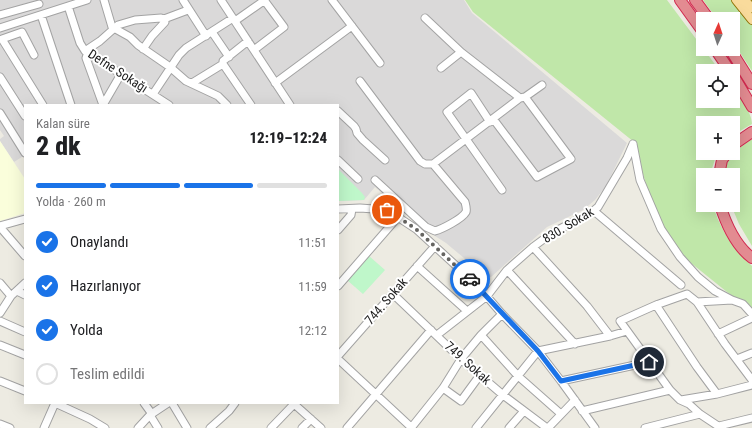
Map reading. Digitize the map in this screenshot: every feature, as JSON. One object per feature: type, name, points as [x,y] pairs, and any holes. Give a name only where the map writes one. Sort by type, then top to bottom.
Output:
[{"type":"highway","points":[[680,0],[696,22]]},
{"type":"highway","points":[[695,0],[704,12]]},
{"type":"highway","points":[[734,56],[752,84]]},
{"type":"highway","points":[[740,87],[752,107]]},
{"type":"highway","points":[[740,135],[752,127]]},
{"type":"highway","points":[[740,141],[752,132]]},
{"type":"highway","points":[[723,212],[728,225],[741,248],[752,258]]},
{"type":"highway","points":[[729,212],[738,233],[752,251]]},
{"type":"main road","points":[[736,0],[752,20]]},
{"type":"main road","points":[[745,0],[752,8]]},
{"type":"street","points":[[0,28],[87,0]]},
{"type":"street","points":[[104,0],[112,26],[114,28],[130,36],[138,45],[170,67],[186,81],[218,96],[225,104]]},
{"type":"street","points":[[183,0],[188,10],[229,57]]},
{"type":"street","points":[[221,0],[289,104]]},
{"type":"street","points":[[153,94],[170,67],[186,48],[234,20],[264,0],[284,27],[254,50]]},
{"type":"street","points":[[334,1],[380,63]]},
{"type":"street","points":[[0,15],[39,4]]},
{"type":"street","name":"Defne Sokağı","points":[[68,6],[80,42],[86,52],[168,104]]},
{"type":"street","points":[[103,104],[86,58],[86,52],[118,25],[135,20],[164,19],[188,10]]},
{"type":"street","points":[[41,15],[72,104]]},
{"type":"street","points":[[425,18],[461,52],[523,98],[571,158],[537,177],[471,93],[446,112],[502,190]]},
{"type":"street","points":[[143,49],[152,36],[165,22],[164,19]]},
{"type":"street","points":[[276,83],[352,26]]},
{"type":"street","points":[[34,55],[22,32],[1,39],[42,104]]},
{"type":"street","points":[[192,83],[223,64],[223,61],[248,41]]},
{"type":"street","points":[[442,68],[461,52]]},
{"type":"street","points":[[223,64],[250,104]]},
{"type":"street","points":[[104,104],[121,74]]},
{"type":"street","points":[[0,77],[24,114]]},
{"type":"street","points":[[360,81],[420,161],[425,164],[433,164],[542,85]]},
{"type":"street","points":[[339,112],[354,126],[357,134],[385,160]]},
{"type":"street","points":[[0,114],[24,151]]},
{"type":"street","name":"830. Sokak","points":[[437,335],[487,296],[507,270],[533,247],[552,233],[594,211],[610,190],[634,144],[640,180],[661,229],[680,257],[698,277],[715,291],[732,300]]},
{"type":"street","points":[[339,161],[358,179]]},
{"type":"street","points":[[375,180],[426,226],[435,231],[443,229],[465,214],[467,209],[465,202],[433,164]]},
{"type":"street","points":[[339,209],[387,210],[435,246],[487,296],[502,314],[538,351],[561,381],[591,426]]},
{"type":"street","points":[[339,229],[351,215],[352,209]]},
{"type":"street","points":[[594,211],[681,285]]},
{"type":"street","points":[[339,285],[398,217]]},
{"type":"street","points":[[24,220],[0,226],[24,255]]},
{"type":"street","name":"744. Sokak","points":[[339,357],[435,246]]},
{"type":"street","points":[[533,247],[587,306],[610,336]]},
{"type":"street","points":[[417,266],[467,311]]},
{"type":"street","points":[[507,270],[575,344]]},
{"type":"street","points":[[0,283],[14,294],[24,295]]},
{"type":"street","points":[[0,313],[14,294],[24,284]]},
{"type":"street","name":"749. Sokak","points":[[393,294],[461,359],[503,395],[547,428]]},
{"type":"street","points":[[752,380],[718,334],[697,302],[687,294],[656,305],[620,321],[670,390],[680,400],[689,404],[700,414],[720,427],[752,418]]},
{"type":"street","points":[[697,302],[732,300],[742,304],[752,314]]},
{"type":"street","points":[[656,305],[697,367],[717,394]]},
{"type":"street","points":[[339,359],[411,428],[443,388],[461,359],[481,335],[502,314]]},
{"type":"street","points":[[718,334],[752,318]]},
{"type":"street","points":[[0,321],[24,332]]},
{"type":"street","points":[[347,428],[431,330]]},
{"type":"street","points":[[476,428],[538,351],[575,344],[627,331]]},
{"type":"street","points":[[481,335],[518,376],[561,414]]},
{"type":"street","points":[[0,345],[24,356]]},
{"type":"street","points":[[737,359],[752,353]]},
{"type":"street","points":[[561,381],[649,362]]},
{"type":"street","points":[[443,388],[461,401],[480,375]]},
{"type":"street","points":[[0,382],[24,391]]},
{"type":"street","points":[[680,400],[717,394],[752,385]]},
{"type":"street","points":[[582,411],[670,390]]},
{"type":"street","points":[[547,428],[574,400]]},
{"type":"street","points":[[44,428],[55,404]]},
{"type":"street","points":[[57,404],[90,419],[105,428]]},
{"type":"street","points":[[145,404],[158,428]]},
{"type":"street","points":[[138,428],[151,415],[167,404]]},
{"type":"street","points":[[173,404],[187,428]]},
{"type":"street","points":[[210,428],[229,411],[234,404]]},
{"type":"street","points":[[271,428],[293,404]]},
{"type":"street","points":[[295,404],[321,428]]},
{"type":"street","points":[[509,428],[524,411]]},
{"type":"street","points":[[645,428],[700,414]]},
{"type":"street","points":[[302,428],[311,419]]},
{"type":"street","points":[[1,425],[10,428]]},
{"type":"shaded area","points":[[0,0],[464,0],[472,13],[627,143],[606,186],[595,200],[583,210],[547,227],[491,277],[487,278],[481,276],[464,258],[446,243],[421,227],[375,187],[364,200],[339,201],[339,104],[24,104],[24,156],[14,162],[0,141],[0,139],[4,136],[0,130]]},
{"type":"shaded area","points":[[0,141],[24,177],[24,213],[0,221]]},
{"type":"green space","points":[[465,0],[667,0],[696,39],[696,56],[709,56],[715,64],[696,64],[696,108],[740,108],[740,98],[750,115],[752,124],[740,131],[740,116],[696,116],[696,160],[715,160],[712,168],[696,168],[696,212],[715,212],[728,238],[739,253],[752,266],[752,309],[727,292],[686,259],[660,221],[645,181],[634,142],[473,12]]},
{"type":"green space","points":[[703,0],[731,0],[752,25],[752,71],[740,53],[740,12],[712,12]]},
{"type":"green space","points":[[752,139],[752,246],[734,212],[740,212],[740,168],[726,168],[729,160],[740,160],[740,148]]},
{"type":"green space","points":[[339,170],[362,193],[365,197],[364,200],[339,201]]},
{"type":"green space","points":[[369,256],[385,270],[363,294],[347,280]]},
{"type":"way so far","points":[[387,210],[416,229],[470,279]]},
{"type":"route","points":[[470,279],[538,351],[561,381],[649,362]]}]
